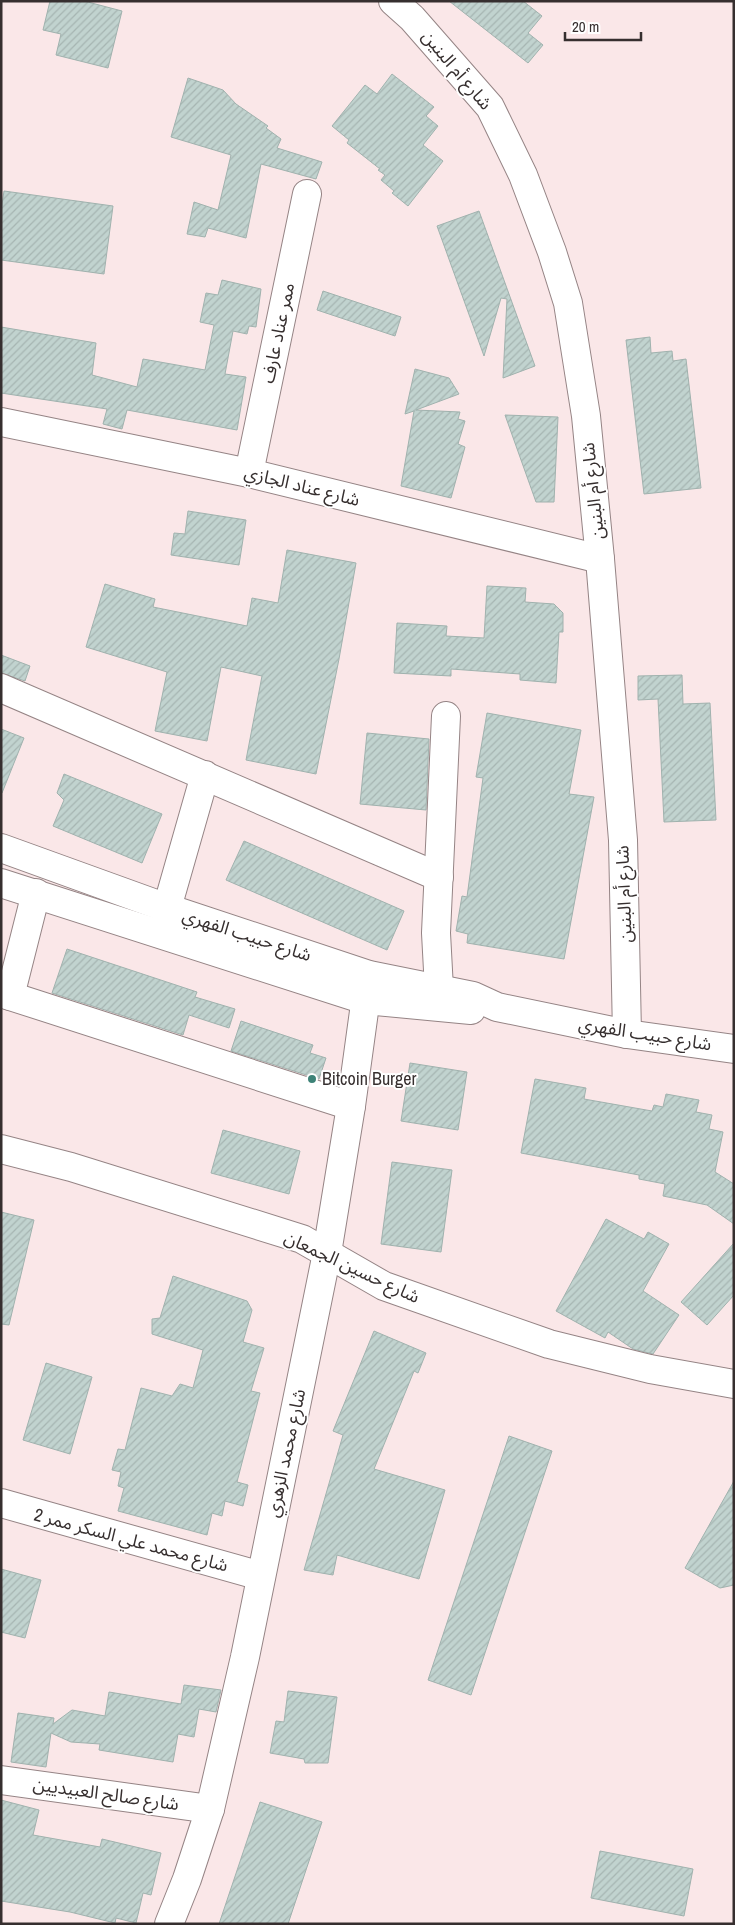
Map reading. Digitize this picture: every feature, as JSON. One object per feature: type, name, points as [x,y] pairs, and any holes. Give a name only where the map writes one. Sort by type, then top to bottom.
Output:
[{"type":"street","name":"شارع أم البنين","points":[[393,1],[412,18],[490,107],[510,143],[539,217],[568,303],[580,370],[600,559],[623,840],[627,1034]]},
{"type":"street","name":"ممر عناد عارف","points":[[249,473],[307,194]]},
{"type":"street","name":"شارع عناد الجازي","points":[[1,422],[249,473],[600,559]]},
{"type":"street","points":[[1,688],[439,877]]},
{"type":"street","points":[[439,990],[436,932],[446,716]]},
{"type":"street","points":[[167,908],[205,775]]},
{"type":"street","name":"شارع حبيب الفهري","points":[[1,848],[167,908],[367,988],[439,990],[473,996],[497,1007],[627,1034],[734,1049]]},
{"type":"street","name":"شارع حبيب الفهري","points":[[1,883],[367,988],[469,1011],[497,1007]]},
{"type":"street","points":[[36,893],[6,995],[351,1106]]},
{"type":"street","name":"شارع محمد الزهري","points":[[169,1924],[187,1879],[210,1809],[226,1743],[327,1253],[351,1106],[367,988]]},
{"type":"street","name":"شارع حسين الجمعان","points":[[1,1149],[71,1167],[302,1240],[384,1286],[550,1344],[650,1369],[734,1384]]},
{"type":"street","name":"شارع محمد علي السكر ممر 2","points":[[1,1504],[261,1576]]},
{"type":"street","name":"شارع صالح العبيديين","points":[[1,1780],[210,1809]]},
{"type":"building","points":[[50,1],[84,1],[122,11],[108,68],[56,55],[61,34],[43,30]]},
{"type":"building","points":[[449,1],[523,1],[542,16],[528,33],[543,45],[528,63]]},
{"type":"building","points":[[392,74],[434,107],[426,116],[438,126],[423,145],[443,161],[408,206],[392,193],[394,191],[381,180],[385,175],[378,170],[380,169],[347,143],[349,140],[332,126],[365,85],[377,94]]},
{"type":"building","points":[[188,78],[223,90],[236,104],[268,126],[266,128],[281,139],[277,148],[322,162],[316,179],[261,164],[246,238],[208,228],[205,237],[187,234],[194,202],[218,210],[231,155],[171,137]]},
{"type":"building","points":[[4,191],[113,206],[104,274],[1,260],[1,211]]},
{"type":"building","points":[[479,211],[535,366],[503,378],[507,299],[501,298],[484,356],[437,226]]},
{"type":"building","points":[[222,280],[261,289],[256,327],[249,326],[247,334],[233,331],[225,374],[246,377],[237,430],[127,410],[122,429],[103,424],[107,409],[1,393],[1,327],[96,343],[92,375],[137,387],[143,359],[205,370],[214,325],[200,322],[206,293],[218,295]]},
{"type":"building","points":[[323,291],[401,317],[395,336],[317,310]]},
{"type":"building","points":[[650,337],[651,353],[672,351],[673,361],[686,359],[701,488],[644,494],[626,340]]},
{"type":"building","points":[[415,369],[449,378],[459,394],[416,410],[460,412],[458,419],[465,421],[458,444],[465,447],[451,498],[401,486],[414,411],[405,414]]},
{"type":"building","points":[[505,415],[558,417],[554,502],[536,502]]},
{"type":"building","points":[[188,511],[246,520],[239,565],[171,555],[174,533],[185,534]]},
{"type":"building","points":[[287,550],[356,563],[316,774],[246,760],[262,676],[221,667],[207,741],[155,731],[167,672],[86,647],[105,584],[155,599],[153,607],[247,626],[252,598],[278,603]]},
{"type":"building","points":[[487,586],[526,588],[525,602],[554,604],[563,613],[563,632],[559,632],[556,683],[520,680],[520,674],[451,669],[451,676],[394,673],[397,623],[447,626],[446,636],[484,638]]},
{"type":"building","points":[[1,655],[30,666],[25,681],[1,673]]},
{"type":"building","points":[[682,675],[683,704],[710,703],[716,820],[664,822],[658,699],[638,700],[638,676]]},
{"type":"building","points":[[487,713],[581,730],[569,794],[594,797],[564,959],[467,943],[468,934],[456,931],[462,896],[467,897],[483,778],[476,777]]},
{"type":"building","points":[[1,729],[24,738],[2,793],[1,792]]},
{"type":"building","points":[[367,733],[429,739],[426,810],[360,804]]},
{"type":"building","points":[[64,774],[162,814],[142,863],[53,826],[64,800],[57,793]]},
{"type":"building","points":[[244,841],[404,911],[387,950],[226,880]]},
{"type":"building","points":[[67,949],[197,992],[195,997],[235,1009],[229,1028],[189,1015],[183,1035],[52,993]]},
{"type":"building","points":[[241,1021],[313,1045],[310,1053],[326,1058],[319,1079],[231,1051]]},
{"type":"building","points":[[410,1063],[467,1072],[458,1130],[401,1121]]},
{"type":"building","points":[[535,1079],[586,1088],[584,1099],[652,1111],[654,1105],[663,1107],[666,1094],[699,1100],[696,1112],[712,1115],[709,1129],[723,1132],[715,1172],[734,1184],[734,1224],[707,1205],[663,1196],[665,1184],[639,1179],[639,1175],[521,1153]]},
{"type":"building","points":[[223,1130],[300,1151],[289,1194],[211,1173]]},
{"type":"building","points":[[392,1162],[452,1170],[441,1252],[381,1244]]},
{"type":"building","points":[[1,1212],[34,1220],[9,1325],[1,1324]]},
{"type":"building","points":[[606,1219],[644,1239],[648,1232],[669,1244],[643,1291],[679,1315],[653,1354],[633,1349],[608,1332],[605,1338],[556,1311]]},
{"type":"building","points":[[734,1243],[734,1295],[707,1325],[681,1302]]},
{"type":"building","points":[[173,1276],[247,1301],[252,1310],[243,1342],[264,1348],[251,1391],[260,1393],[237,1482],[248,1485],[243,1506],[225,1501],[222,1516],[212,1513],[207,1535],[118,1511],[124,1488],[118,1486],[121,1472],[112,1470],[118,1449],[125,1450],[141,1388],[172,1396],[180,1384],[193,1388],[203,1350],[152,1334],[152,1319],[160,1318]]},
{"type":"building","points":[[374,1331],[426,1353],[418,1373],[414,1371],[374,1469],[445,1490],[419,1579],[337,1555],[333,1575],[304,1570],[343,1435],[333,1431]]},
{"type":"building","points":[[46,1363],[92,1377],[70,1454],[23,1440]]},
{"type":"building","points":[[509,1436],[552,1451],[471,1695],[428,1680]]},
{"type":"building","points":[[734,1481],[734,1585],[720,1588],[685,1568]]},
{"type":"building","points":[[1,1569],[41,1580],[25,1638],[1,1632]]},
{"type":"building","points":[[184,1685],[221,1690],[216,1712],[199,1709],[194,1737],[178,1734],[173,1762],[99,1750],[100,1744],[71,1742],[51,1733],[46,1767],[11,1762],[18,1713],[54,1718],[53,1724],[72,1710],[105,1716],[109,1692],[181,1704]]},
{"type":"building","points":[[288,1691],[337,1697],[328,1763],[305,1763],[304,1759],[270,1753],[276,1721],[284,1722]]},
{"type":"building","points":[[1,1800],[39,1810],[33,1835],[100,1847],[102,1839],[161,1853],[151,1895],[143,1893],[136,1923],[116,1918],[115,1923],[70,1912],[1,1901]]},
{"type":"building","points":[[260,1802],[322,1822],[288,1924],[219,1924]]},
{"type":"building","points":[[600,1851],[693,1869],[684,1916],[591,1898]]},
{"type":"place","name":"Bitcoin Burger","points":[[312,1079]]}]
